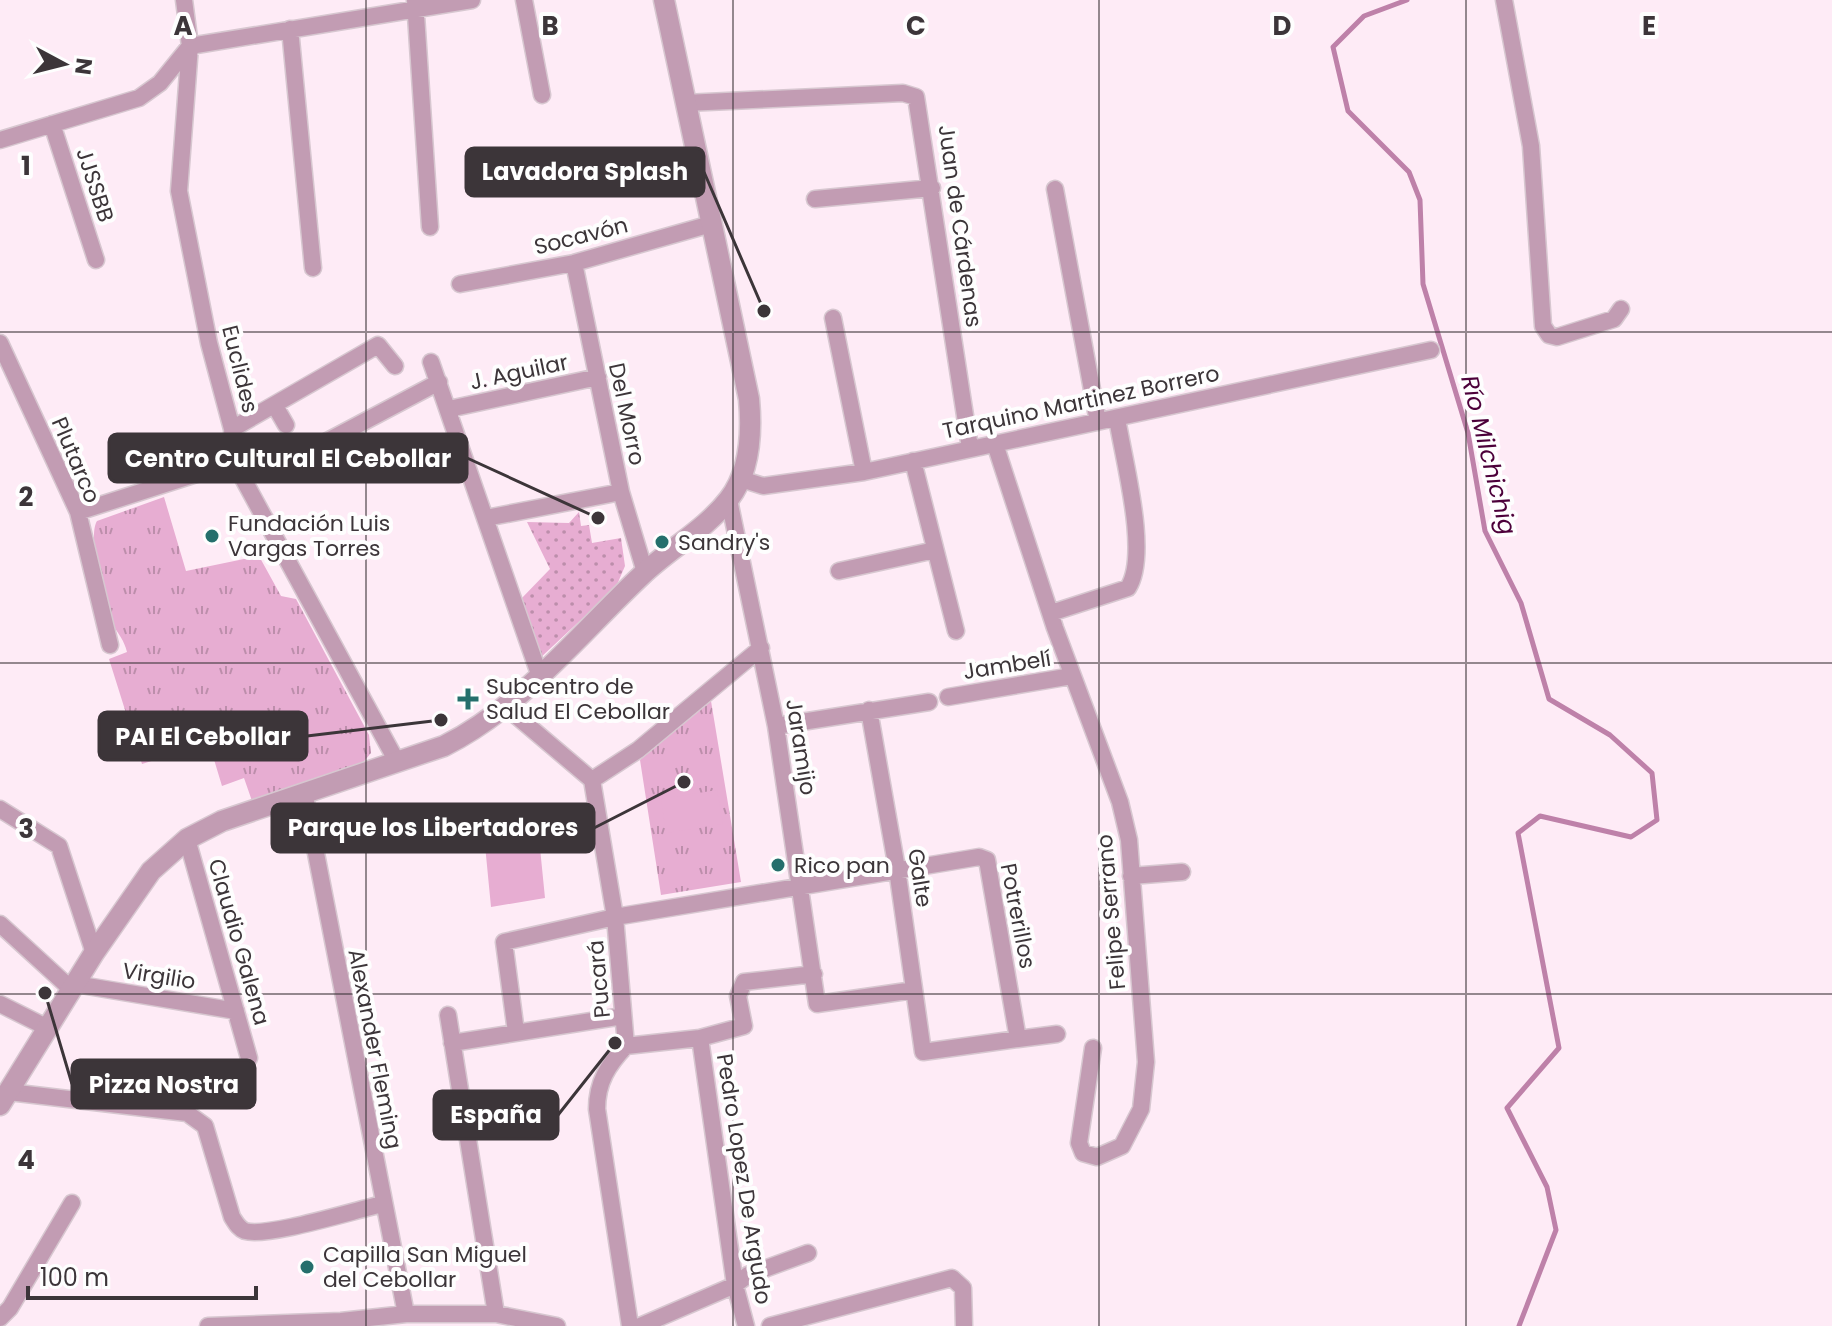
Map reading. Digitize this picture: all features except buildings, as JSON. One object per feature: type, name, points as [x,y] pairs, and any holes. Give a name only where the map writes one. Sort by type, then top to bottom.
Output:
[{"type":"street","name":"Euclides","points":[[184,0],[190,46],[179,191],[209,343],[232,429],[234,462],[396,760]]},
{"type":"street","points":[[0,140],[139,98],[160,83],[190,46],[415,6],[472,0]]},
{"type":"street","points":[[524,0],[542,95]]},
{"type":"street","points":[[383,1204],[271,1230],[247,1232],[239,1228],[232,1217],[205,1126],[187,1113],[4,1099],[46,1027],[151,871],[187,839],[222,821],[444,746],[506,707],[645,572],[729,500],[741,479],[750,438],[749,399],[664,0]]},
{"type":"street","points":[[1504,0],[1531,146],[1543,326],[1549,335],[1557,337],[1617,314]]},
{"type":"street","points":[[415,6],[430,227]]},
{"type":"street","points":[[290,29],[313,268]]},
{"type":"street","name":"Juan de Cárdenas","points":[[685,103],[903,93],[916,97],[970,448]]},
{"type":"street","name":"JJSSBB","points":[[52,124],[96,260]]},
{"type":"street","points":[[815,199],[932,188]]},
{"type":"street","points":[[1055,189],[1098,422]]},
{"type":"street","name":"Socavón","points":[[460,284],[574,263],[711,224]]},
{"type":"street","name":"Del Morro","points":[[574,263],[621,492],[645,572]]},
{"type":"street","points":[[833,318],[864,472]]},
{"type":"street","name":"Plutarco","points":[[0,343],[78,512],[110,645]]},
{"type":"street","points":[[232,429],[378,345],[395,366]]},
{"type":"street","name":"Tarquino Martinez Borrero","points":[[741,479],[763,486],[864,472],[1431,350]]},
{"type":"street","points":[[431,362],[539,674]]},
{"type":"street","name":"J. Aguilar","points":[[449,409],[598,377]]},
{"type":"street","points":[[301,455],[439,382]]},
{"type":"street","points":[[275,406],[286,425]]},
{"type":"street","points":[[1051,613],[1128,588],[1133,581],[1138,553],[1117,418]]},
{"type":"street","name":"Felipe Serrano","points":[[995,444],[1072,676],[1120,802],[1129,840],[1146,1062],[1141,1109],[1122,1146],[1097,1157],[1083,1153],[1079,1143],[1093,1048]]},
{"type":"street","points":[[913,461],[956,631]]},
{"type":"street","points":[[78,512],[234,462]]},
{"type":"street","points":[[486,518],[621,492]]},
{"type":"street","name":"Jaramijo","points":[[729,500],[776,726],[817,1004],[914,990]]},
{"type":"street","points":[[839,571],[935,550]]},
{"type":"street","points":[[506,707],[592,780],[638,750],[761,648]]},
{"type":"street","name":"Jambelí","points":[[948,697],[1072,676]]},
{"type":"street","points":[[776,726],[929,702]]},
{"type":"street","name":"Galte","points":[[869,710],[897,869],[923,1052],[1018,1039]]},
{"type":"street","name":"Pucará","points":[[592,780],[615,917],[626,1046],[605,1071],[597,1096],[630,1326]]},
{"type":"street","name":"Alexander Fleming","points":[[304,792],[406,1314]]},
{"type":"street","points":[[0,809],[59,846],[94,953]]},
{"type":"street","name":"Claudio Galena","points":[[187,839],[249,1058]]},
{"type":"street","name":"Potrerillos","points":[[516,1032],[504,942],[615,917],[970,857],[987,860],[1018,1039]]},
{"type":"street","points":[[1131,876],[1182,872]]},
{"type":"street","points":[[0,924],[73,987]]},
{"type":"street","points":[[626,1046],[700,1038],[744,1026],[738,996],[744,982],[814,974]]},
{"type":"street","name":"Virgilio","points":[[73,987],[236,1011]]},
{"type":"street","points":[[0,1004],[46,1027]]},
{"type":"street","points":[[448,1015],[496,1314]]},
{"type":"street","points":[[452,1043],[623,1016]]},
{"type":"street","points":[[1018,1039],[1057,1034]]},
{"type":"street","name":"Pedro Lopez De Argudo","points":[[700,1038],[735,1285],[746,1326]]},
{"type":"street","points":[[0,1318],[10,1308],[72,1203]]},
{"type":"street","points":[[640,1326],[735,1285],[748,1275],[808,1253]]},
{"type":"street","points":[[770,1326],[952,1278],[963,1288],[964,1326]]},
{"type":"street","points":[[208,1326],[342,1324],[406,1314],[496,1314],[557,1326]]},
{"type":"green space","points":[[164,497],[186,571],[259,556],[281,596],[296,599],[369,735],[371,753],[361,765],[252,801],[244,778],[222,786],[209,743],[142,764],[109,659],[127,652],[105,603],[95,556],[94,529],[97,521]]},
{"type":"green space","points":[[579,512],[581,526],[589,525],[592,543],[621,538],[625,566],[616,587],[538,660],[519,601],[550,569],[527,522],[569,523]]},
{"type":"green space","points":[[711,701],[741,882],[661,895],[640,760]]},
{"type":"green space","points":[[717,790],[723,824],[666,833],[661,799]]},
{"type":"green space","points":[[536,808],[545,898],[491,907],[482,814]]},
{"type":"waterway","name":"Río Milchichig","points":[[1407,0],[1364,16],[1333,47],[1348,111],[1409,172],[1420,200],[1423,284],[1468,433],[1485,531],[1521,603],[1549,699],[1610,735],[1652,773],[1657,820],[1631,837],[1540,816],[1518,833],[1559,1048],[1507,1108],[1547,1187],[1556,1230],[1519,1326]]},
{"type":"place","name":"Lavadora Splash","points":[[764,311]]},
{"type":"place","name":"Centro Cultural El Cebollar","points":[[598,518]]},
{"type":"place","name":"Fundación Luis Vargas Torres","points":[[212,536]]},
{"type":"place","name":"Sandry's","points":[[662,542]]},
{"type":"place","name":"Subcentro de Salud El Cebollar","points":[[468,699]]},
{"type":"place","name":"PAI El Cebollar","points":[[441,720]]},
{"type":"place","name":"Parque los Libertadores","points":[[684,782]]},
{"type":"place","name":"Rico pan","points":[[778,865]]},
{"type":"place","name":"Pizza Nostra","points":[[45,993]]},
{"type":"place","name":"España","points":[[615,1043]]},
{"type":"place","name":"Capilla San Miguel del Cebollar","points":[[307,1267]]}]
